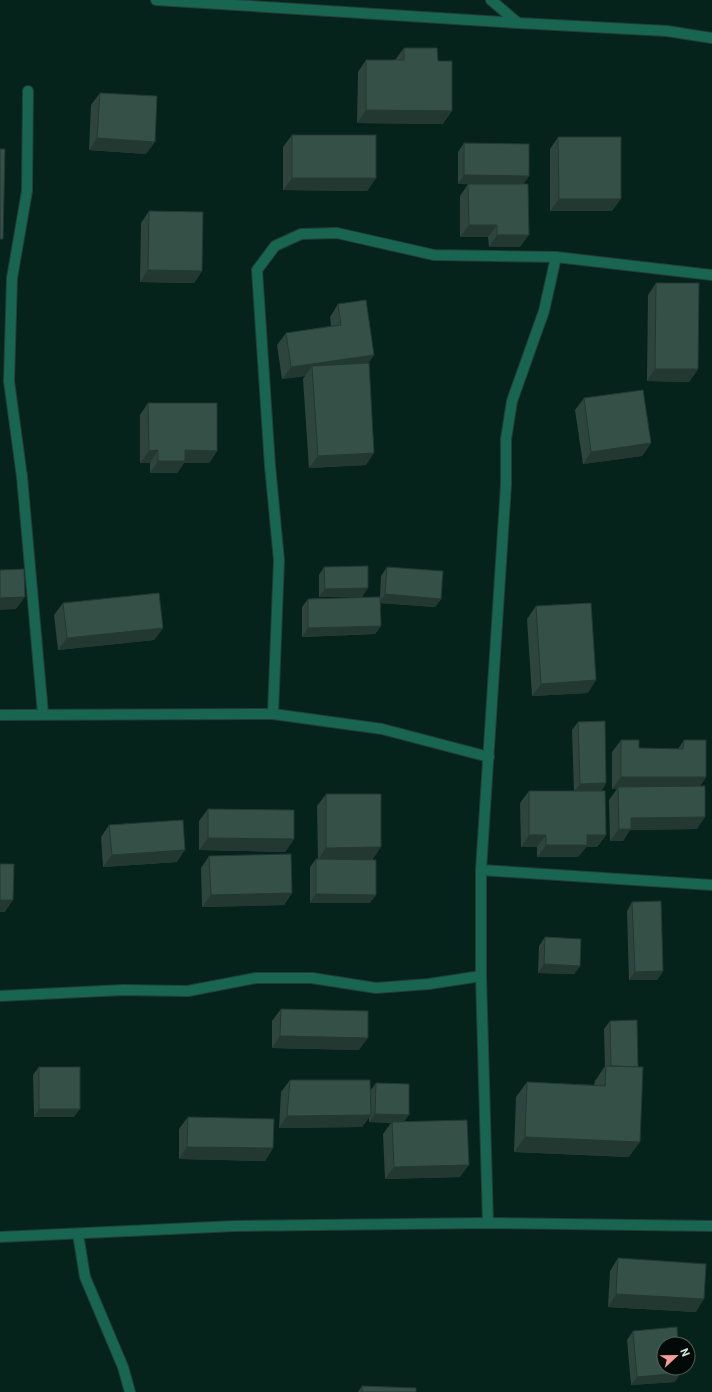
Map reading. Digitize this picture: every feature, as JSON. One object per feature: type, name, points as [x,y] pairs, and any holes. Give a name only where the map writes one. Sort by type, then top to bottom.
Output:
[{"type":"street","points":[[156,0],[667,31],[712,38]]},
{"type":"street","points":[[490,0],[518,23]]},
{"type":"street","points":[[28,91],[27,191],[12,278],[9,380],[22,477],[43,714]]},
{"type":"street","points":[[274,714],[279,560],[270,466],[257,270],[275,246],[301,234],[337,233],[434,254],[556,257],[712,275]]},
{"type":"street","points":[[488,1223],[482,976],[482,870],[506,485],[506,439],[512,401],[544,310],[556,257]]},
{"type":"street","points":[[0,715],[274,714],[382,729],[489,757]]},
{"type":"street","points":[[482,870],[712,885]]},
{"type":"street","points":[[0,996],[123,990],[188,991],[256,978],[312,978],[376,988],[429,984],[482,976]]},
{"type":"street","points":[[0,1237],[235,1226],[488,1223],[712,1226]]},
{"type":"street","points":[[78,1234],[85,1277],[123,1367],[130,1392]]},
{"type":"building","points":[[404,48],[437,48],[438,61],[452,61],[452,111],[366,110],[366,60],[404,60]]},
{"type":"building","points":[[100,93],[157,96],[155,142],[97,138]]},
{"type":"building","points":[[292,135],[376,135],[376,178],[292,178]]},
{"type":"building","points":[[558,137],[621,137],[621,199],[559,199]]},
{"type":"building","points":[[464,143],[529,144],[529,176],[464,175]]},
{"type":"building","points":[[0,149],[5,149],[3,239],[0,239]]},
{"type":"building","points":[[468,184],[528,184],[529,235],[497,235],[497,225],[469,225]]},
{"type":"building","points":[[149,211],[203,212],[202,271],[148,270]]},
{"type":"building","points":[[656,283],[699,283],[698,369],[655,369]]},
{"type":"building","points":[[366,300],[374,355],[291,367],[286,333],[341,325],[338,304]]},
{"type":"building","points":[[369,363],[374,453],[318,456],[312,366]]},
{"type":"building","points":[[643,390],[651,443],[591,452],[584,398]]},
{"type":"building","points":[[148,403],[217,403],[217,451],[185,450],[185,461],[158,461],[158,450],[149,451]]},
{"type":"building","points":[[368,566],[368,588],[325,589],[324,567]]},
{"type":"building","points":[[387,567],[443,571],[441,599],[385,594]]},
{"type":"building","points":[[24,569],[25,597],[0,598],[0,570]]},
{"type":"building","points":[[159,593],[163,628],[67,638],[63,603]]},
{"type":"building","points":[[380,597],[381,626],[308,628],[308,599]]},
{"type":"building","points":[[591,603],[596,680],[541,684],[536,606]]},
{"type":"building","points":[[605,721],[606,783],[580,784],[578,722]]},
{"type":"building","points":[[621,740],[639,740],[639,748],[683,749],[684,740],[706,740],[706,777],[621,777]]},
{"type":"building","points":[[705,786],[705,817],[631,818],[631,829],[619,829],[618,787]]},
{"type":"building","points":[[529,791],[605,791],[606,835],[587,835],[587,845],[546,845],[546,835],[529,835]]},
{"type":"building","points":[[326,794],[381,794],[381,847],[326,848]]},
{"type":"building","points":[[208,809],[294,810],[294,839],[208,838]]},
{"type":"building","points":[[183,820],[185,850],[112,855],[109,825]]},
{"type":"building","points":[[291,854],[292,893],[211,895],[209,856]]},
{"type":"building","points":[[316,859],[376,860],[376,895],[316,894]]},
{"type":"building","points":[[0,864],[14,864],[13,900],[0,900]]},
{"type":"building","points":[[661,901],[663,971],[635,972],[632,902]]},
{"type":"building","points":[[545,937],[581,939],[580,966],[544,964]]},
{"type":"building","points":[[281,1009],[368,1011],[368,1038],[280,1036]]},
{"type":"building","points":[[637,1020],[638,1067],[611,1066],[610,1021]]},
{"type":"building","points":[[606,1066],[643,1067],[640,1142],[525,1137],[527,1082],[605,1086]]},
{"type":"building","points":[[39,1067],[80,1067],[80,1109],[39,1109]]},
{"type":"building","points":[[290,1080],[370,1080],[371,1115],[287,1116]]},
{"type":"building","points":[[376,1083],[409,1084],[409,1115],[375,1114]]},
{"type":"building","points":[[188,1117],[274,1119],[273,1148],[187,1147]]},
{"type":"building","points":[[467,1120],[469,1165],[394,1167],[392,1122]]},
{"type":"building","points":[[618,1258],[706,1264],[704,1299],[616,1294]]},
{"type":"building","points":[[677,1327],[678,1336],[656,1336],[656,1375],[637,1377],[633,1331]]},
{"type":"building","points":[[362,1386],[416,1388],[416,1392],[362,1392]]}]
